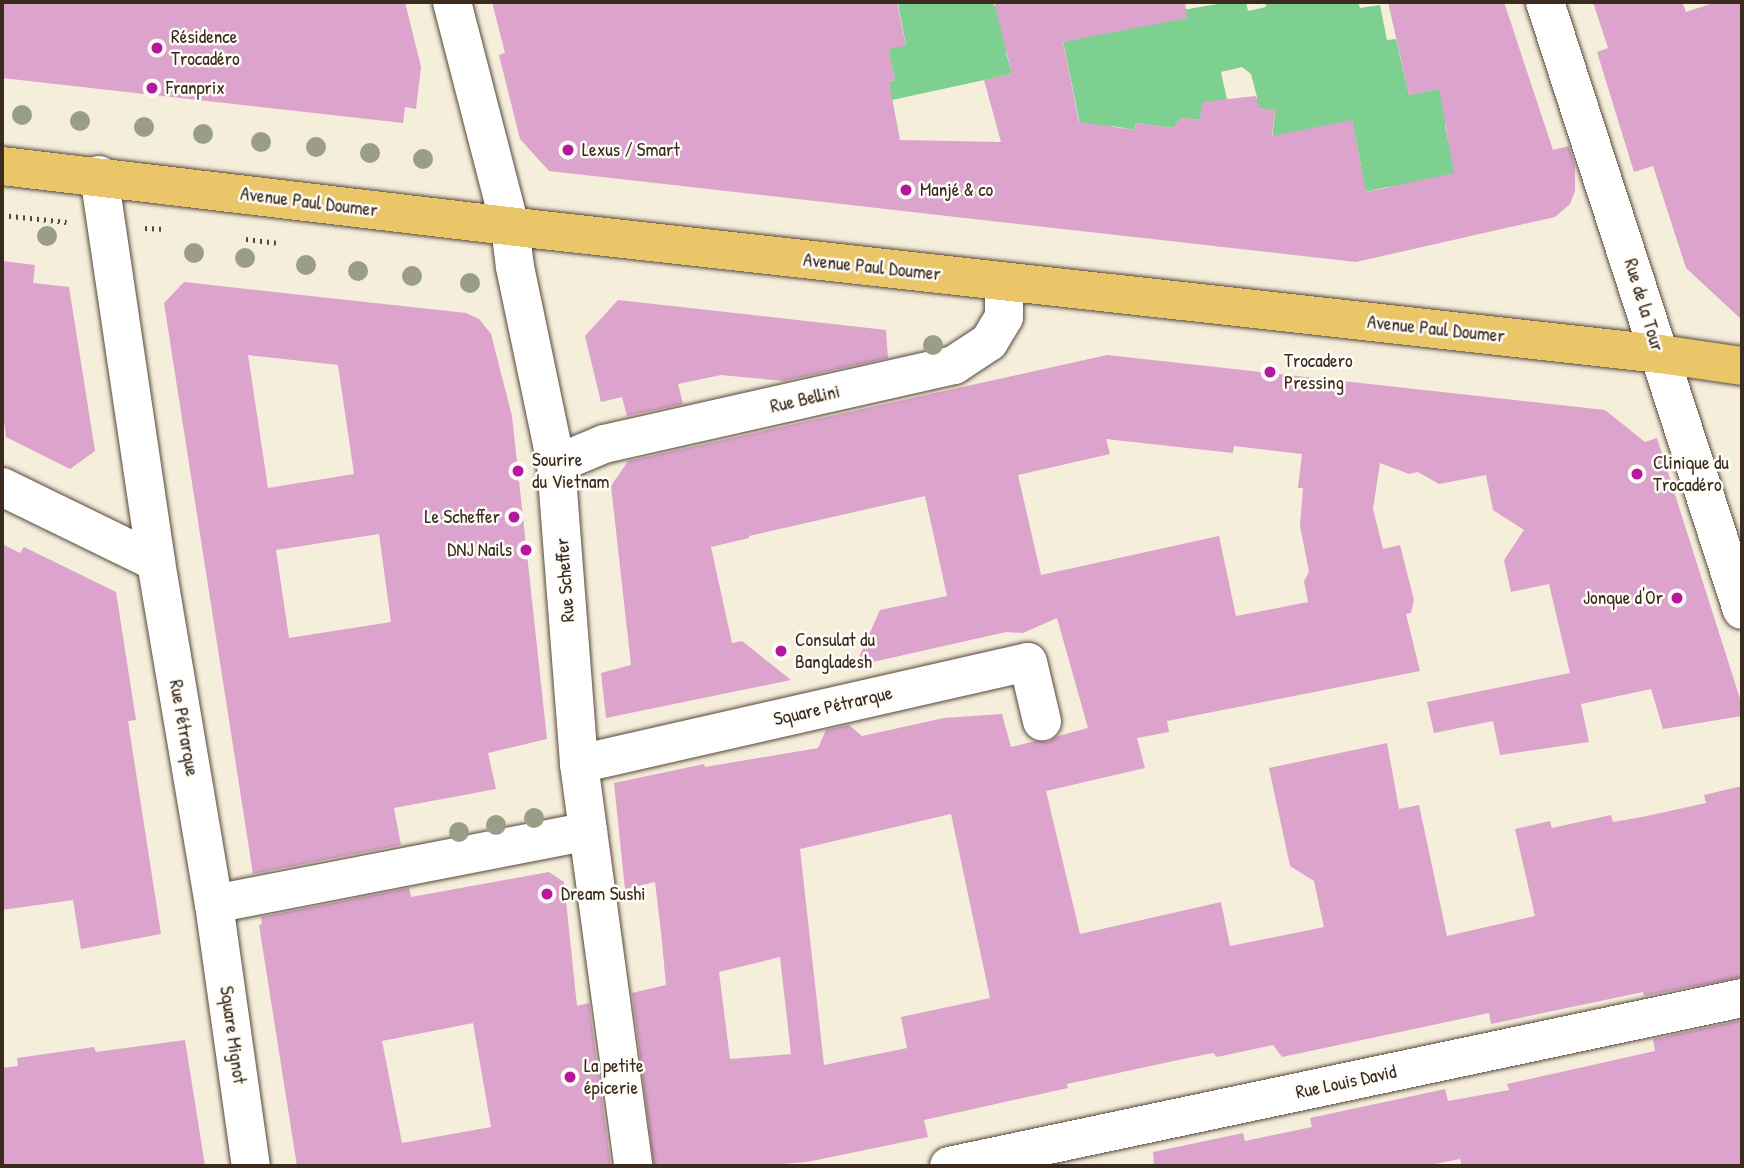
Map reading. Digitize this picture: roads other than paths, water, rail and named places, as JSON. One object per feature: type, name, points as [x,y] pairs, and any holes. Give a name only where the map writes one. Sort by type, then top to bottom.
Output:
[{"type":"main road","name":"Avenue Paul Doumer","points":[[2,166],[510,227],[1660,354],[1742,366]]},
{"type":"street","name":"Rue Scheffer","points":[[452,2],[510,227],[515,267],[556,464],[579,764],[634,1166]]},
{"type":"street","name":"Rue de la Tour","points":[[1545,2],[1742,610]]},
{"type":"street","name":"Rue Pétrarque","points":[[99,176],[156,562],[214,904]]},
{"type":"street","name":"Rue Bellini","points":[[556,464],[604,444],[954,365],[989,342],[999,326],[1004,317],[1004,282]]},
{"type":"street","points":[[2,487],[156,562]]},
{"type":"street","name":"Square Pétrarque","points":[[579,764],[1028,662],[1042,721]]},
{"type":"street","points":[[214,904],[588,831]]},
{"type":"street","name":"Square Mignot","points":[[214,904],[251,1166]]},
{"type":"street","name":"Rue Louis David","points":[[949,1166],[1742,998]]},
{"type":"place","name":"Résidence Trocadéro","points":[[157,48]]},
{"type":"place","name":"Franprix","points":[[152,88]]},
{"type":"place","name":"Lexus / Smart","points":[[568,150]]},
{"type":"place","name":"Manjé & co","points":[[906,190]]},
{"type":"place","name":"Trocadero Pressing","points":[[1270,372]]},
{"type":"place","name":"Sourire du Vietnam","points":[[518,471]]},
{"type":"place","name":"Clinique du Trocadéro","points":[[1637,474]]},
{"type":"place","name":"Le Scheffer","points":[[514,517]]},
{"type":"place","name":"DNJ Nails","points":[[526,550]]},
{"type":"place","name":"Jonque d'Or","points":[[1677,598]]},
{"type":"place","name":"Consulat du Bangladesh","points":[[781,651]]},
{"type":"place","name":"Dream Sushi","points":[[547,894]]},
{"type":"place","name":"La petite épicerie","points":[[570,1077]]}]
